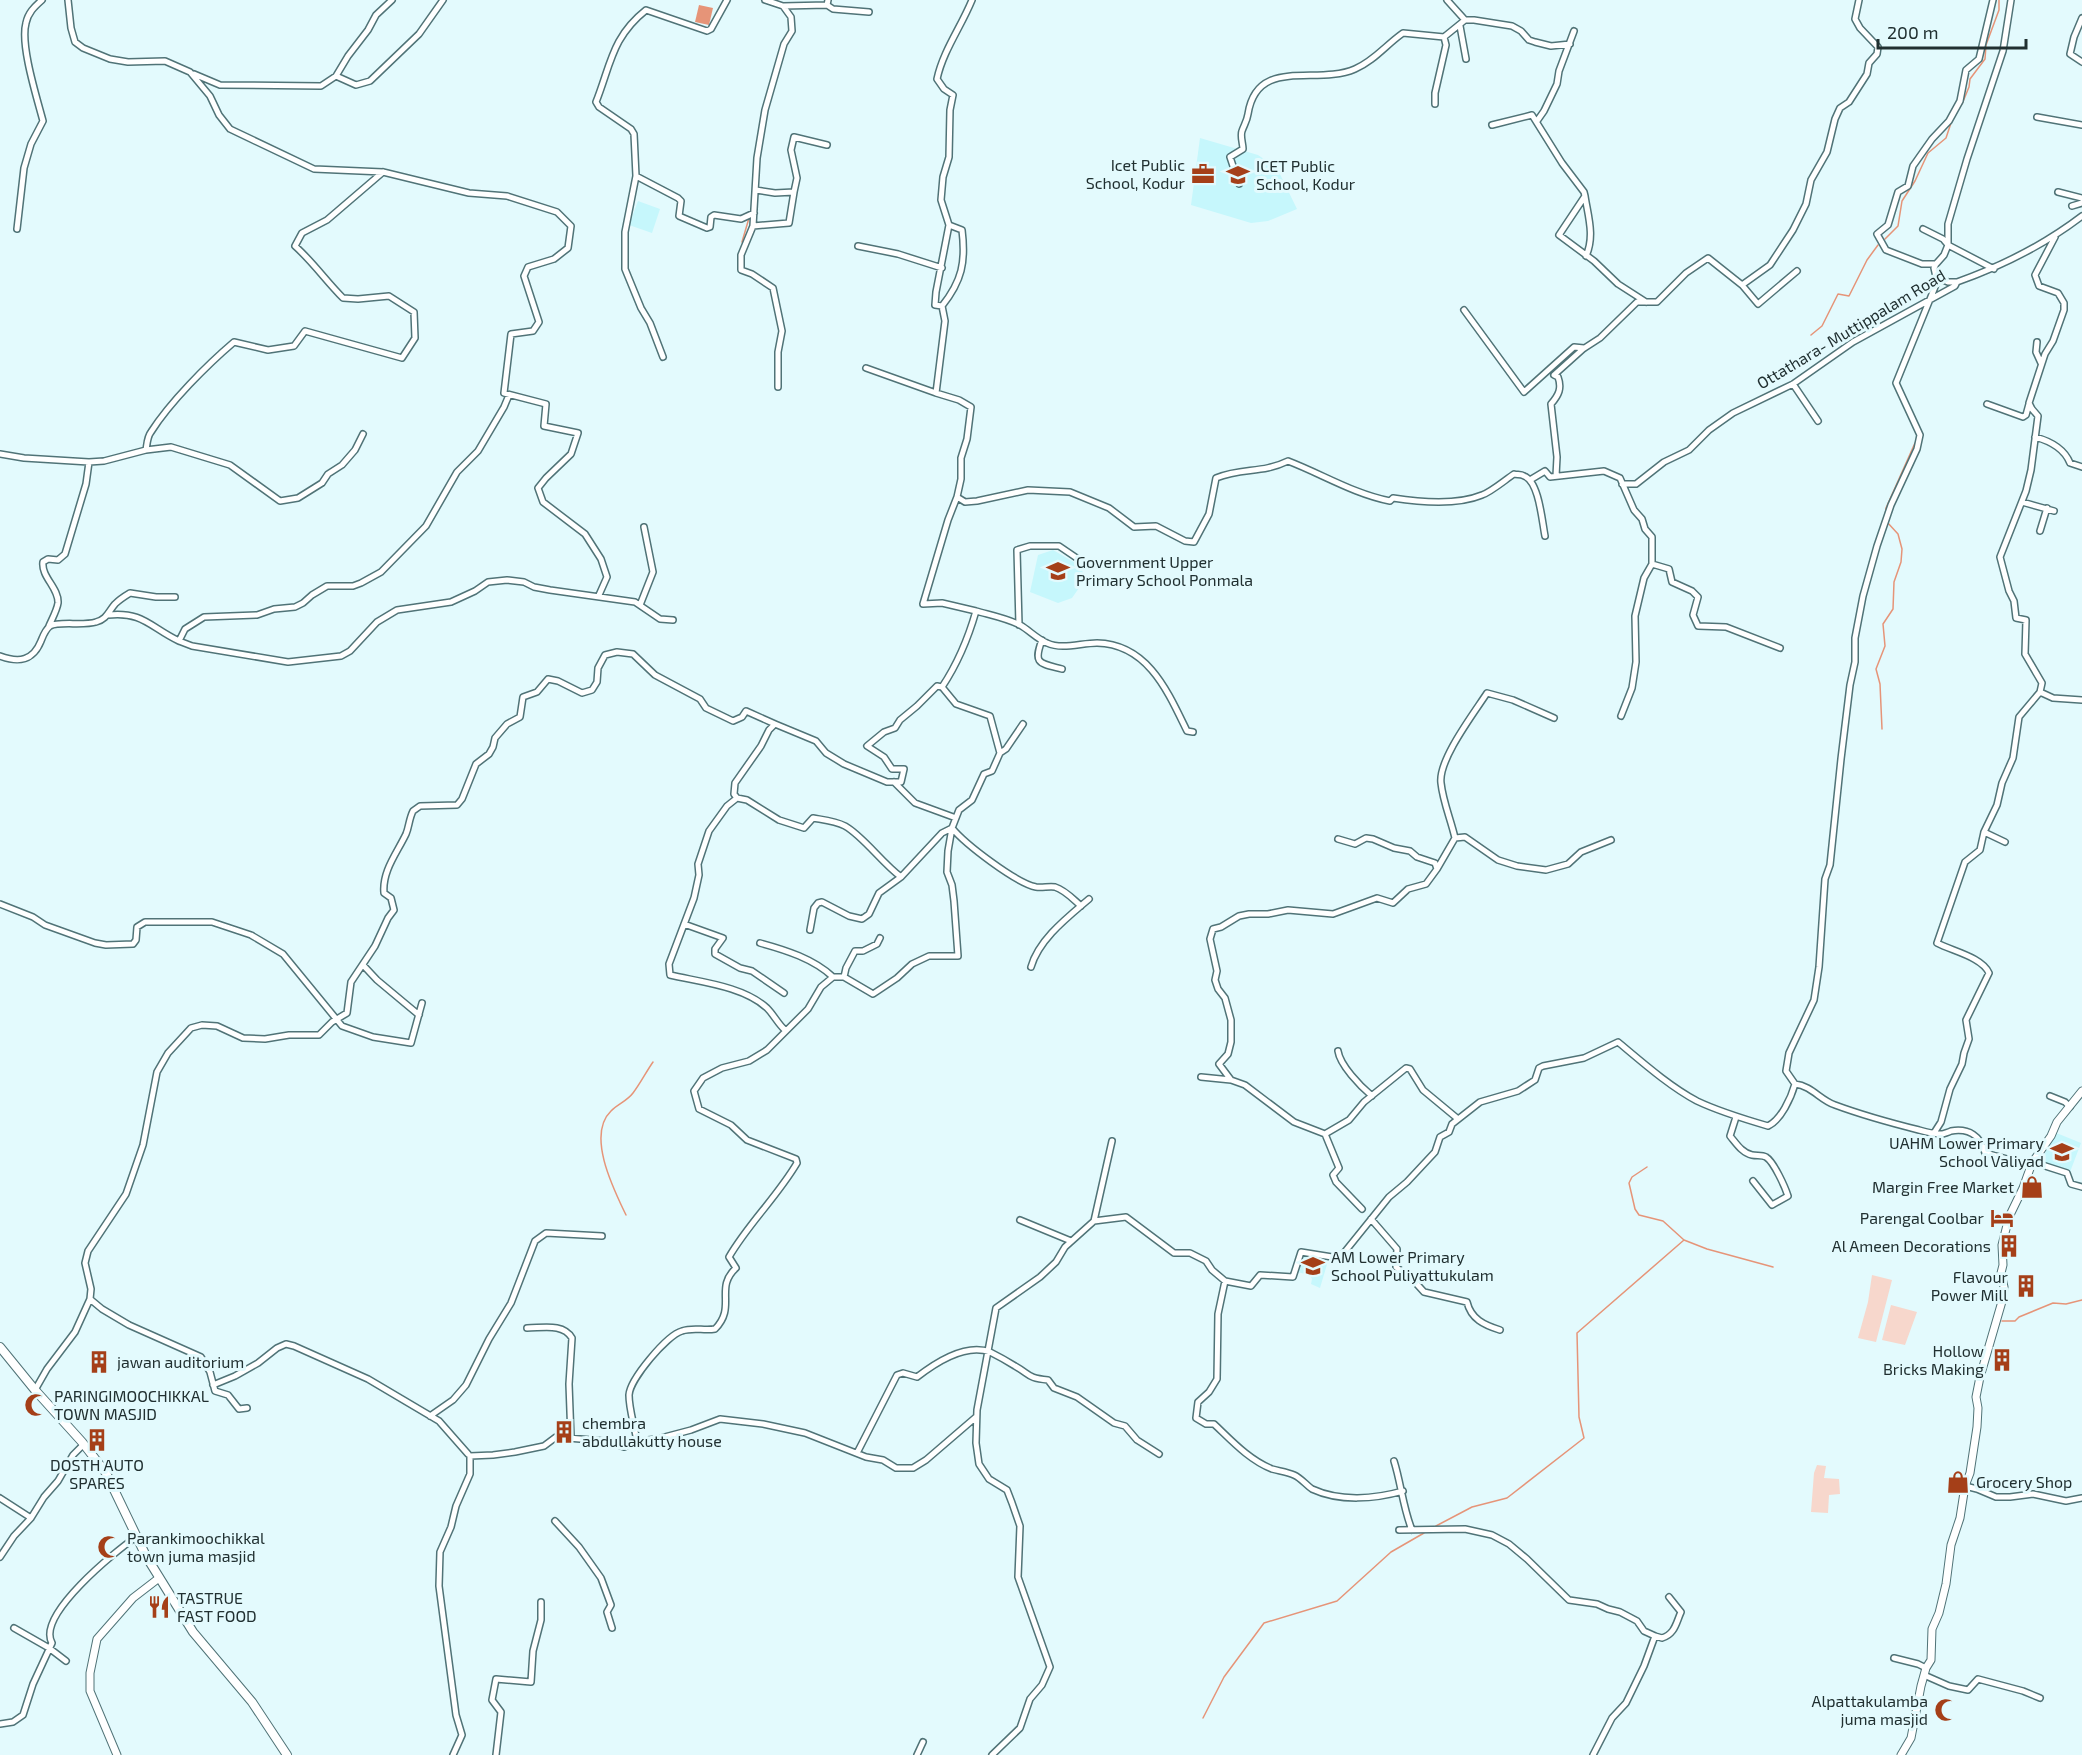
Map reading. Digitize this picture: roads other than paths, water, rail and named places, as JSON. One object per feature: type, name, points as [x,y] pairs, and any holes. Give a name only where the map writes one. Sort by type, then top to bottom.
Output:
[{"type":"main road","points":[[2,1352],[84,1444],[106,1473],[136,1537],[193,1632],[252,1702],[286,1755]]},
{"type":"street","points":[[17,229],[24,168],[31,144],[42,127],[43,121],[32,77],[25,26],[30,12],[42,0]]},
{"type":"street","points":[[68,0],[75,42],[82,48],[110,59],[128,62],[165,61],[220,85],[247,83],[285,87],[321,86],[336,76],[376,15],[393,0]]},
{"type":"street","points":[[336,76],[356,85],[370,81],[419,34],[443,0]]},
{"type":"street","points":[[663,357],[625,269],[625,232],[636,176],[634,134],[631,129],[623,126],[599,107],[596,102],[619,40],[631,22],[646,10],[707,31],[711,29],[727,0]]},
{"type":"street","points":[[765,0],[783,6],[828,3],[832,9],[869,12]]},
{"type":"street","points":[[942,306],[935,305],[950,225],[941,200],[942,177],[949,157],[950,110],[953,95],[944,89],[937,79],[940,64],[972,0]]},
{"type":"street","points":[[1447,0],[1465,20],[1512,26],[1521,31],[1529,40],[1551,46],[1570,44]]},
{"type":"street","points":[[1742,285],[1770,265],[1793,230],[1806,204],[1811,180],[1827,152],[1840,108],[1849,102],[1868,74],[1869,63],[1877,54],[1878,47],[1860,28],[1855,19],[1859,0]]},
{"type":"street","points":[[1936,264],[1922,264],[1886,250],[1877,234],[1888,225],[1898,192],[1908,186],[1913,166],[1932,139],[1949,121],[1960,101],[1966,70],[1979,58],[1993,0]]},
{"type":"street","points":[[1957,282],[1948,282],[1936,277],[1934,268],[1948,245],[1948,224],[1966,159],[2003,51],[2011,0]]},
{"type":"street","points":[[778,387],[778,352],[782,332],[773,288],[753,274],[741,270],[741,255],[753,226],[757,158],[765,110],[784,44],[792,31],[791,17],[783,6]]},
{"type":"street","points":[[2082,18],[2070,54],[2082,62]]},
{"type":"street","points":[[1239,184],[1230,157],[1243,149],[1241,132],[1247,123],[1250,104],[1255,91],[1269,80],[1285,76],[1318,76],[1356,69],[1383,51],[1403,33],[1444,37],[1465,20]]},
{"type":"street","points":[[1460,26],[1466,60]]},
{"type":"street","points":[[1537,121],[1557,84],[1559,70],[1574,31]]},
{"type":"street","points":[[1435,104],[1435,93],[1446,45],[1444,37]]},
{"type":"street","points":[[190,72],[210,96],[219,115],[230,129],[314,169],[383,172],[469,193],[507,196],[557,212],[571,226],[568,248],[554,259],[528,267],[524,276],[539,322],[533,331],[511,334],[504,393],[546,404],[544,426],[578,433],[571,454],[538,488],[543,502],[585,534],[601,559],[607,577],[599,596]]},
{"type":"street","points":[[1492,124],[1532,115],[1537,121],[1562,163],[1582,188],[1591,231],[1591,244],[1586,256]]},
{"type":"street","points":[[2037,117],[2082,125]]},
{"type":"street","points":[[753,226],[789,223],[797,178],[791,150],[792,139],[794,137],[827,145]]},
{"type":"street","points":[[146,450],[149,434],[214,360],[234,342],[268,350],[294,346],[305,331],[402,358],[415,338],[414,312],[389,296],[343,298],[322,276],[313,261],[295,246],[302,233],[327,220],[383,172]]},
{"type":"street","points":[[636,176],[678,198],[681,201],[679,216],[707,228],[710,227],[711,217],[714,215],[741,219],[754,213]]},
{"type":"street","points":[[756,190],[775,193],[794,192]]},
{"type":"street","points":[[2058,192],[2082,198]]},
{"type":"street","points":[[1584,196],[1559,235],[1618,284],[1647,303]]},
{"type":"street","points":[[2072,206],[2082,203]]},
{"type":"street","name":"Ottathara- Muttippalam Road","points":[[1622,484],[1636,484],[1664,462],[1689,450],[1700,438],[1733,413],[1792,384],[1853,342],[1955,286],[1957,282],[1994,269],[2055,237],[2082,216]]},
{"type":"street","points":[[936,393],[945,321],[942,306],[954,291],[962,264],[964,246],[962,230],[950,225]]},
{"type":"street","points":[[1923,229],[1943,238],[1948,245],[1994,269]]},
{"type":"street","points":[[1987,404],[2023,417],[2026,415],[2041,364],[2053,341],[2064,310],[2064,303],[2058,293],[2039,286],[2035,275],[2055,237]]},
{"type":"street","points":[[858,246],[898,254],[942,268]]},
{"type":"street","points":[[1556,476],[1557,457],[1551,404],[1559,395],[1560,383],[1558,377],[1554,375],[1606,332],[1637,302],[1657,302],[1686,273],[1708,258],[1742,285],[1758,304],[1797,271]]},
{"type":"street","points":[[1939,277],[1896,383],[1920,435],[1917,449],[1891,505],[1877,546],[1855,638],[1855,662],[1840,759],[1830,865],[1825,879],[1814,1000],[1789,1053],[1786,1071],[1795,1084],[1805,1085],[1835,1105],[1870,1117],[1934,1133],[1942,1134],[1953,1131],[1977,1136],[1982,1142],[1985,1153],[2022,1163],[2032,1162],[2067,1173],[2071,1184],[2082,1187]]},
{"type":"street","points":[[1464,310],[1524,392],[1574,347],[1586,348]]},
{"type":"street","points":[[2037,342],[2036,352],[2041,364]]},
{"type":"street","points":[[866,369],[960,400],[971,406],[968,439],[961,458],[961,479],[957,498],[948,520],[923,604],[942,603],[976,611],[1019,625],[1048,644],[1116,645],[1142,659],[1163,682],[1187,731],[1193,732]]},
{"type":"street","points":[[1792,384],[1818,421]]},
{"type":"street","points":[[179,641],[185,629],[204,617],[257,615],[274,609],[295,607],[327,586],[353,586],[381,572],[426,526],[457,472],[478,451],[509,395]]},
{"type":"street","points":[[1934,1133],[1941,1122],[1950,1089],[1962,1064],[1969,1039],[1966,1020],[1989,973],[1978,961],[1937,943],[1965,862],[1977,854],[1984,832],[1997,805],[2002,783],[2013,758],[2019,717],[2040,692],[2042,683],[2025,654],[2026,620],[2016,618],[2014,601],[2000,557],[2022,502],[2031,470],[2038,416],[2029,403]]},
{"type":"street","points":[[0,454],[24,458],[89,462],[105,461],[146,450],[171,447],[230,465],[280,501],[298,498],[322,483],[328,474],[342,465],[355,450],[363,434]]},
{"type":"street","points":[[2036,437],[2060,448],[2070,463],[2082,467]]},
{"type":"street","points":[[957,498],[965,502],[988,500],[1028,490],[1070,492],[1108,508],[1134,527],[1156,526],[1185,541],[1194,542],[1209,514],[1216,478],[1241,470],[1268,469],[1288,461],[1378,499],[1390,501],[1393,498],[1420,502],[1485,495],[1514,474],[1525,476],[1533,483],[1545,536]]},
{"type":"street","points":[[50,626],[58,600],[54,587],[43,571],[43,562],[61,559],[69,544],[86,484],[89,462]]},
{"type":"street","points":[[1530,480],[1545,471],[1550,477],[1604,471],[1620,478],[1634,510],[1652,537],[1652,564],[1644,578],[1635,616],[1636,662],[1632,688],[1621,716]]},
{"type":"street","points":[[2022,502],[2054,510]]},
{"type":"street","points":[[2040,531],[2047,508]]},
{"type":"street","points":[[640,605],[653,572],[644,527]]},
{"type":"street","points":[[1019,625],[1017,550],[1030,546],[1059,546],[1084,563]]},
{"type":"street","points":[[1652,564],[1669,569],[1672,582],[1692,591],[1698,597],[1693,615],[1698,626],[1726,627],[1780,648]]},
{"type":"street","points":[[108,615],[126,614],[140,618],[192,646],[288,662],[341,656],[350,651],[377,622],[397,610],[451,602],[488,582],[507,580],[524,582],[534,587],[550,590],[634,602],[660,619],[673,620]]},
{"type":"street","points":[[0,656],[10,660],[28,659],[50,626],[95,623],[108,615],[114,605],[130,593],[175,597]]},
{"type":"street","points":[[942,687],[955,668],[976,611]]},
{"type":"street","points":[[1041,640],[1036,655],[1037,660],[1042,664],[1062,669]]},
{"type":"street","points":[[35,1390],[47,1369],[75,1332],[90,1299],[92,1289],[85,1263],[88,1251],[126,1194],[143,1145],[157,1072],[168,1053],[191,1028],[202,1025],[217,1026],[243,1038],[265,1039],[289,1035],[319,1035],[347,1013],[351,982],[394,910],[391,898],[384,893],[383,887],[396,851],[407,833],[413,811],[420,806],[457,805],[462,799],[477,764],[489,754],[495,738],[507,724],[520,717],[523,697],[537,692],[548,679],[558,681],[582,693],[592,690],[597,682],[598,668],[605,655],[617,652],[633,654],[655,675],[700,699],[706,708],[732,721],[742,717],[746,711],[816,741],[826,753],[836,760],[887,782],[901,782],[904,769],[892,769],[884,757],[867,746],[884,732],[895,728],[900,720],[918,706],[937,686],[942,687],[956,704],[990,716],[1000,753]]},
{"type":"street","points":[[2040,692],[2053,698],[2082,700]]},
{"type":"street","points":[[1234,1081],[1219,1064],[1228,1054],[1231,1042],[1231,1020],[1225,998],[1215,980],[1217,971],[1210,939],[1213,929],[1239,916],[1250,914],[1268,914],[1288,910],[1333,914],[1377,898],[1393,903],[1408,889],[1426,884],[1455,838],[1440,782],[1443,767],[1457,739],[1487,693],[1513,700],[1554,718]]},
{"type":"street","points":[[737,798],[734,790],[735,783],[775,724]]},
{"type":"street","points":[[637,1442],[629,1394],[636,1376],[659,1349],[681,1331],[715,1329],[722,1322],[726,1302],[725,1282],[736,1268],[729,1257],[797,1163],[795,1159],[747,1140],[731,1125],[699,1109],[694,1091],[703,1078],[722,1068],[749,1061],[767,1050],[808,1009],[821,987],[833,977],[844,977],[873,994],[897,978],[912,964],[929,956],[958,956],[952,885],[947,872],[952,828],[959,810],[972,800],[984,774],[992,771],[1000,753],[1006,749],[1023,724]]},
{"type":"street","points":[[894,782],[915,803],[956,818]]},
{"type":"street","points":[[785,1030],[767,1008],[748,997],[703,981],[670,975],[669,964],[694,898],[699,875],[698,864],[709,831],[727,806],[737,798],[747,800],[779,820],[804,828],[813,818],[831,820],[847,827],[901,877]]},
{"type":"street","points":[[810,930],[814,909],[818,903],[822,902],[862,919],[869,914],[879,893],[901,877],[942,833],[952,828]]},
{"type":"street","points":[[952,828],[974,851],[1035,887],[1055,887],[1081,906]]},
{"type":"street","points":[[1984,832],[2005,842]]},
{"type":"street","points":[[1455,838],[1465,837],[1498,860],[1516,866],[1546,870],[1568,864],[1581,852],[1611,840]]},
{"type":"street","points":[[1338,839],[1355,844],[1366,838],[1373,839],[1435,863],[1437,869]]},
{"type":"street","points":[[1031,967],[1044,944],[1089,899]]},
{"type":"street","points":[[0,904],[33,917],[59,931],[106,945],[133,944],[136,940],[137,927],[145,922],[212,922],[231,927],[251,935],[283,954],[342,1026],[373,1037],[411,1043],[422,1003]]},
{"type":"street","points":[[684,924],[723,938],[715,954],[740,968],[752,971],[784,993]]},
{"type":"street","points":[[844,977],[855,951],[863,951],[877,944],[880,938]]},
{"type":"street","points":[[760,943],[778,947],[822,966],[833,977]]},
{"type":"street","points":[[363,965],[377,980],[419,1015]]},
{"type":"street","points":[[992,1755],[1020,1728],[1030,1700],[1042,1685],[1050,1667],[1018,1577],[1020,1526],[1007,1491],[989,1479],[979,1464],[976,1417],[980,1386],[996,1308],[1040,1277],[1056,1262],[1065,1247],[1094,1221],[1126,1217],[1174,1253],[1190,1253],[1206,1261],[1212,1270],[1225,1281],[1251,1286],[1260,1275],[1293,1277],[1300,1252],[1332,1257],[1343,1254],[1389,1197],[1435,1152],[1440,1137],[1449,1132],[1452,1124],[1480,1102],[1518,1091],[1535,1080],[1539,1068],[1543,1066],[1584,1058],[1618,1042],[1689,1096],[1736,1117],[1768,1126],[1774,1124],[1795,1084]]},
{"type":"street","points":[[1338,1051],[1345,1067],[1372,1095]]},
{"type":"street","points":[[1325,1134],[1350,1120],[1372,1095],[1406,1068],[1410,1069],[1423,1090],[1458,1119]]},
{"type":"street","points":[[1201,1077],[1234,1081],[1245,1085],[1294,1122],[1325,1134],[1339,1168],[1332,1175],[1362,1209]]},
{"type":"street","points":[[1901,1755],[1911,1738],[1925,1672],[1932,1660],[1932,1629],[1939,1613],[1946,1584],[1951,1545],[1960,1518],[1965,1486],[1970,1473],[1977,1427],[1976,1397],[2003,1298],[2004,1287],[2001,1273],[2003,1239],[2009,1217],[2032,1162],[2051,1136],[2056,1122],[2082,1091]]},
{"type":"street","points":[[2050,1096],[2065,1102],[2070,1107]]},
{"type":"street","points":[[1736,1117],[1730,1136],[1749,1155],[1764,1156],[1768,1159],[1788,1196],[1772,1204],[1753,1181]]},
{"type":"street","points":[[1094,1221],[1112,1142]]},
{"type":"street","points":[[1371,1219],[1397,1249],[1396,1267],[1424,1292],[1467,1302],[1474,1318],[1500,1330]]},
{"type":"street","points":[[1020,1220],[1071,1241]]},
{"type":"street","points":[[430,1416],[453,1400],[466,1384],[511,1303],[535,1241],[546,1233],[602,1236]]},
{"type":"street","points":[[1225,1281],[1218,1314],[1217,1379],[1209,1392],[1198,1402],[1196,1418],[1206,1424],[1214,1424],[1247,1455],[1270,1468],[1295,1475],[1313,1489],[1335,1495],[1363,1498],[1403,1491]]},
{"type":"street","points":[[90,1299],[129,1325],[201,1357],[210,1372],[215,1391],[228,1395],[239,1409],[247,1408]]},
{"type":"street","points":[[527,1328],[562,1328],[572,1338],[568,1384],[571,1438]]},
{"type":"street","points":[[213,1385],[235,1377],[286,1344],[349,1369],[430,1416],[447,1428],[468,1454]]},
{"type":"street","points":[[857,1453],[897,1375],[903,1373],[917,1377],[946,1358],[964,1352],[987,1351],[1020,1368],[1031,1378],[1048,1380],[1054,1388],[1077,1397],[1114,1424],[1125,1426],[1137,1440],[1159,1454]]},
{"type":"street","points":[[453,1755],[462,1735],[456,1715],[439,1586],[440,1552],[470,1474],[470,1456],[493,1455],[544,1446],[556,1437],[604,1441],[624,1447],[691,1430],[720,1419],[805,1433],[866,1457],[883,1460],[896,1468],[914,1468],[927,1460],[976,1417]]},
{"type":"street","points":[[0,1557],[58,1481],[73,1455],[84,1444]]},
{"type":"street","points":[[1394,1461],[1412,1530]]},
{"type":"street","points":[[1965,1486],[1996,1497],[2033,1494],[2066,1501],[2082,1498]]},
{"type":"street","points":[[0,1498],[31,1518]]},
{"type":"street","points":[[555,1521],[579,1547],[601,1578],[611,1605],[608,1612],[612,1628]]},
{"type":"street","points":[[1399,1530],[1465,1529],[1492,1536],[1509,1544],[1569,1600],[1597,1604],[1620,1612],[1637,1621],[1644,1631],[1662,1638],[1674,1630],[1681,1612],[1669,1597]]},
{"type":"street","points":[[0,1724],[13,1722],[23,1715],[33,1684],[52,1643],[50,1626],[71,1594],[83,1581],[136,1537]]},
{"type":"street","points":[[117,1755],[90,1691],[90,1672],[97,1639],[132,1598],[159,1578]]},
{"type":"street","points":[[496,1755],[501,1712],[492,1700],[496,1679],[531,1682],[533,1651],[541,1620],[541,1602]]},
{"type":"street","points":[[14,1628],[50,1648],[66,1661]]},
{"type":"street","points":[[1593,1755],[1612,1718],[1626,1703],[1644,1666],[1655,1636]]},
{"type":"street","points":[[1894,1658],[1918,1664],[1925,1672],[1949,1686],[1968,1690],[1978,1679],[2040,1698]]},
{"type":"street","points":[[917,1755],[923,1742]]},
{"type":"waterway","points":[[1962,104],[1970,79],[1985,59],[1986,45],[1999,10],[1999,0]]},
{"type":"waterway","points":[[1885,239],[1898,226],[1902,201],[1915,181],[1928,153],[1946,138],[1951,123]]},
{"type":"waterway","points":[[742,242],[749,218]]},
{"type":"waterway","points":[[1811,335],[1822,326],[1838,294],[1849,296],[1867,260],[1878,245]]},
{"type":"waterway","points":[[1885,518],[1886,508],[1915,443]]},
{"type":"waterway","points":[[1882,729],[1880,684],[1876,669],[1885,646],[1883,624],[1893,609],[1894,582],[1901,562],[1902,549],[1898,534],[1887,522]]},
{"type":"waterway","points":[[626,1215],[609,1177],[601,1134],[604,1121],[611,1111],[631,1096],[653,1062]]},
{"type":"waterway","points":[[1647,1167],[1632,1177],[1629,1183],[1635,1209],[1639,1215],[1663,1221],[1684,1240],[1707,1249],[1773,1267]]},
{"type":"waterway","points":[[1436,1526],[1472,1507],[1507,1498],[1584,1438],[1579,1417],[1577,1333],[1684,1240]]},
{"type":"waterway","points":[[2002,1321],[2015,1321],[2019,1317],[2053,1303],[2066,1304],[2082,1300]]},
{"type":"waterway","points":[[1203,1718],[1224,1677],[1264,1623],[1337,1601],[1391,1552],[1424,1533]]},
{"type":"place","name":"Icet Public School, Kodur","points":[[1203,174]]},
{"type":"place","name":"ICET Public School, Kodur","points":[[1238,175]]},
{"type":"place","name":"Government Upper Primary School Ponmala","points":[[1058,571]]},
{"type":"place","name":"UAHM Lower Primary School Valiyad","points":[[2062,1152]]},
{"type":"place","name":"Margin Free Market","points":[[2032,1187]]},
{"type":"place","name":"Parengal Coolbar","points":[[2002,1218]]},
{"type":"place","name":"Al Ameen Decorations","points":[[2009,1246]]},
{"type":"place","name":"AM Lower Primary School Puliyattukulam","points":[[1313,1266]]},
{"type":"place","name":"Flavour Power Mill","points":[[2026,1286]]},
{"type":"place","name":"Hollow Bricks Making","points":[[2002,1360]]},
{"type":"place","name":"jawan auditorium","points":[[99,1362]]},
{"type":"place","name":"PARINGIMOOCHIKKAL TOWN MASJID","points":[[36,1405]]},
{"type":"place","name":"chembra abdullakutty house","points":[[564,1432]]},
{"type":"place","name":"DOSTH AUTO SPARES","points":[[97,1440]]},
{"type":"place","name":"Grocery Shop","points":[[1958,1482]]},
{"type":"place","name":"Parankimoochikkal town juma masjid","points":[[109,1547]]},
{"type":"place","name":"TASTRUE FAST FOOD","points":[[159,1607]]},
{"type":"place","name":"Alpattakulamba juma masjid","points":[[1946,1710]]}]
